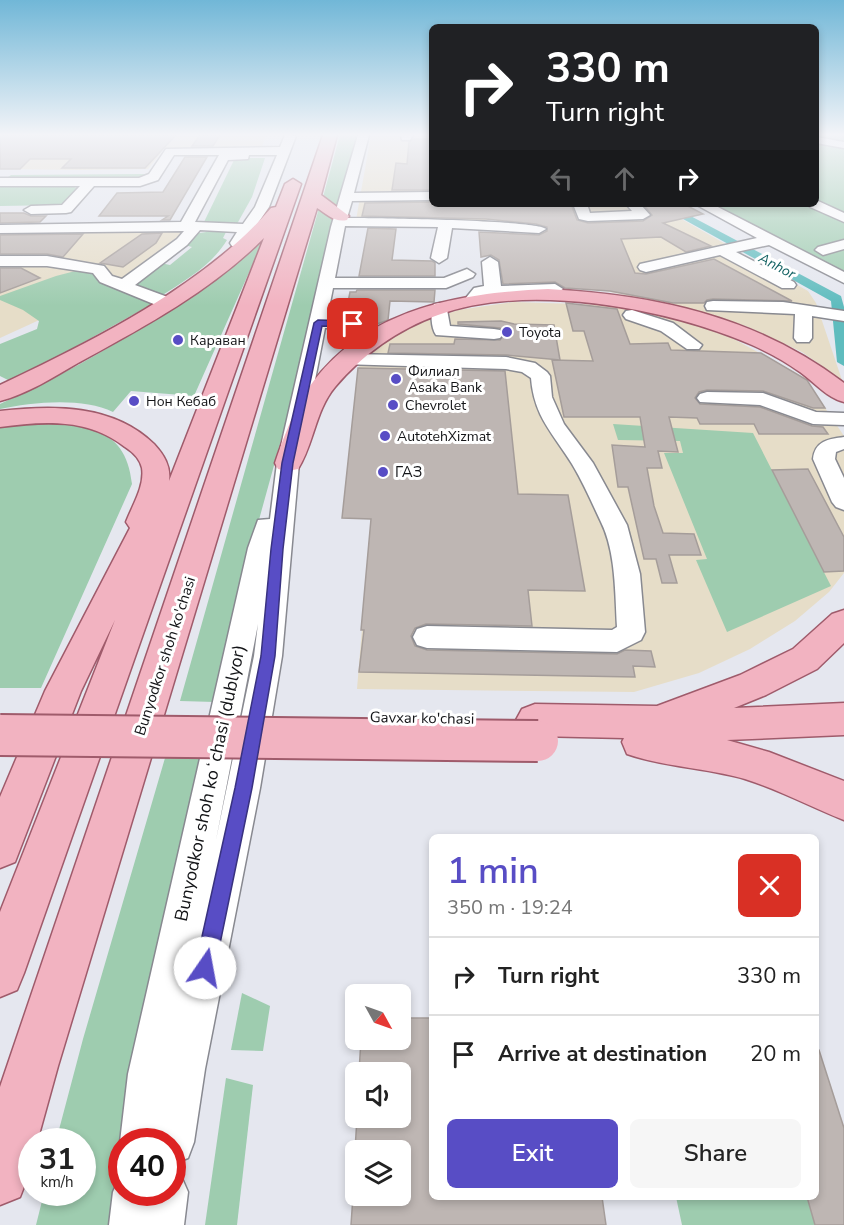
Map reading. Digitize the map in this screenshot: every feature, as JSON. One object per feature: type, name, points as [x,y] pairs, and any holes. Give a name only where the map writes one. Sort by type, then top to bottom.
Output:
[{"type":"main road","points":[[3,390],[77,356],[167,303],[222,265],[254,238],[287,192]]},
{"type":"main road","name":"Bunyodkor shoh ko'chasi","points":[[0,973],[292,192]]},
{"type":"main road","name":"Bunyodkor shoh ko'chasi","points":[[0,1177],[293,192]]},
{"type":"main road","points":[[314,192],[341,219]]},
{"type":"main road","points":[[288,463],[309,409],[325,382],[348,360],[372,340],[394,327],[440,308],[483,294],[541,296],[690,316],[774,346],[823,375],[844,395]]},
{"type":"main road","points":[[0,419],[46,415],[84,417],[110,425],[142,447],[152,459],[156,474],[134,546]]},
{"type":"main road","points":[[0,848],[63,691],[134,546],[203,428]]},
{"type":"main road","points":[[641,732],[675,715],[753,686],[805,659],[844,622]]},
{"type":"main road","name":"Gavxar ko'chasi","points":[[0,714],[641,732],[742,742],[844,738]]},
{"type":"main road","name":"Gavxar ko'chasi","points":[[641,732],[732,724],[844,719]]},
{"type":"main road","name":"Gavxar ko'chasi","points":[[0,735],[536,730]]},
{"type":"main road","points":[[641,732],[684,747],[745,760],[779,771],[844,801]]},
{"type":"street","points":[[50,228],[82,192]]},
{"type":"street","points":[[123,286],[182,242],[207,192]]},
{"type":"street","name":"Bunyodkor shoh koʻchasi (dublyor)","points":[[222,265],[262,207],[280,192]]},
{"type":"street","name":"Bunyodkor shoh koʻchasi (dublyor)","points":[[174,1128],[183,1069],[244,788],[268,656],[277,549],[288,463],[341,219],[314,192]]},
{"type":"street","points":[[405,192],[429,196]]},
{"type":"street","points":[[819,206],[844,218]]},
{"type":"street","points":[[581,207],[582,214],[588,217],[643,215],[636,207]]},
{"type":"street","points":[[708,207],[844,278]]},
{"type":"street","points":[[730,207],[844,260]]},
{"type":"street","points":[[20,210],[66,209]]},
{"type":"street","points":[[341,219],[446,223],[465,232],[539,229]]},
{"type":"street","points":[[439,258],[446,223]]},
{"type":"street","points":[[0,229],[248,228]]},
{"type":"street","points":[[646,267],[769,240]]},
{"type":"street","points":[[823,250],[844,244]]},
{"type":"street","points":[[722,250],[788,285]]},
{"type":"street","points":[[0,261],[34,261],[98,269],[106,279],[167,303]]},
{"type":"street","points":[[0,274],[34,261]]},
{"type":"street","points":[[490,262],[483,294],[555,289]]},
{"type":"street","points":[[326,283],[446,283],[467,274]]},
{"type":"street","points":[[713,306],[783,307],[844,316]]},
{"type":"street","points":[[440,308],[442,331],[494,334]]},
{"type":"street","points":[[630,309],[640,338]]},
{"type":"street","points":[[630,309],[667,327],[693,345]]},
{"type":"street","points":[[803,338],[812,311]]},
{"type":"street","points":[[318,323],[353,324]]},
{"type":"street","points":[[348,360],[497,362],[517,364],[534,370],[540,376],[542,397],[554,425],[567,440],[593,484],[615,525],[624,555],[631,632],[617,640],[427,637]]},
{"type":"street","points":[[707,398],[763,399],[813,418],[844,419]]},
{"type":"street","points":[[844,443],[832,445],[825,450],[824,459],[844,502]]},
{"type":"street","name":"Bunyodkor shoh koʻchasi (dublyor)","points":[[143,1128],[149,1074],[257,560],[288,463]]},
{"type":"street","points":[[133,1225],[135,1206]]},
{"type":"street","points":[[160,1225],[163,1206]]},
{"type":"shaded area","points":[[361,192],[429,192],[429,207],[660,207],[808,291],[816,303],[844,386],[832,373],[802,352],[746,326],[662,303],[582,286],[546,220],[356,220]]},
{"type":"shaded area","points":[[185,231],[118,284],[0,338],[0,233]]},
{"type":"shaded area","points":[[514,302],[609,305],[676,318],[732,338],[805,378],[844,436],[844,573],[829,592],[795,621],[750,649],[699,673],[634,692],[357,689],[371,519],[342,518],[358,368],[371,351],[409,327],[458,310]]},
{"type":"green space","points":[[0,192],[73,192],[59,205],[0,206]]},
{"type":"green space","points":[[218,192],[254,192],[237,224],[204,222]]},
{"type":"green space","points":[[324,192],[342,192],[339,205],[335,206],[323,197]]},
{"type":"green space","points":[[819,192],[844,192],[844,272],[720,207],[819,207]]},
{"type":"green space","points":[[319,208],[332,216],[334,221],[297,382],[257,527],[215,702],[180,701]]},
{"type":"green space","points":[[226,232],[223,238],[227,240],[221,249],[198,271],[161,296],[143,290],[130,282],[156,262],[170,265],[192,247],[181,244],[193,234]]},
{"type":"green space","points":[[263,241],[194,396],[131,391],[113,412],[87,404],[57,402],[0,409],[0,404],[70,370],[169,310]]},
{"type":"green space","points":[[83,269],[154,303],[12,382],[0,376],[0,344],[37,329],[39,321],[23,310],[0,300],[0,296]]},
{"type":"green space","points":[[29,421],[82,426],[110,438],[120,449],[128,464],[132,484],[41,688],[0,688],[0,426]]},
{"type":"green space","points":[[613,424],[753,433],[831,586],[727,632],[696,560],[707,559],[664,453],[683,453],[680,441],[618,440]]},
{"type":"green space","points":[[165,758],[202,758],[125,1128],[108,1128],[108,1206],[115,1206],[112,1225],[36,1225],[41,1206],[96,1206],[96,1128],[59,1128]]},
{"type":"green space","points":[[242,993],[270,1006],[263,1051],[231,1050]]},
{"type":"green space","points":[[226,1078],[253,1085],[237,1225],[205,1225]]},
{"type":"green space","points":[[677,1200],[808,1200],[815,1225],[682,1225]]},
{"type":"building","points":[[186,192],[170,220],[162,220],[168,216],[99,216],[117,193]]},
{"type":"building","points":[[429,202],[429,207],[572,207],[577,220],[588,223],[643,221],[652,215],[645,207],[690,207],[703,214],[663,223],[711,246],[686,252],[661,237],[621,239],[635,273],[646,274],[714,259],[792,301],[713,299],[704,303],[673,303],[610,291],[565,288],[555,282],[503,284],[499,260],[491,255],[481,257],[479,232],[539,235],[547,231],[547,227],[486,219],[362,216],[365,203]]},
{"type":"building","points":[[0,213],[46,216],[40,222],[0,223]]},
{"type":"building","points":[[368,228],[396,229],[392,260],[432,261],[435,263],[435,276],[359,276]]},
{"type":"building","points":[[162,233],[156,243],[123,267],[100,263],[142,234]]},
{"type":"building","points":[[83,234],[63,257],[47,254],[0,254],[0,235]]},
{"type":"building","points":[[0,268],[21,268],[40,278],[0,293]]},
{"type":"building","points":[[357,290],[435,290],[434,302],[390,301],[388,320],[369,324],[370,317],[345,317],[350,292]]},
{"type":"building","points":[[566,303],[617,309],[630,344],[668,343],[671,350],[761,353],[807,380],[825,408],[813,408],[763,391],[707,390],[699,392],[695,398],[700,404],[760,407],[812,426],[823,427],[828,434],[759,434],[754,424],[700,424],[697,418],[669,417],[678,452],[658,451],[662,468],[647,468],[654,506],[663,533],[694,534],[701,555],[669,555],[677,583],[662,583],[656,559],[644,559],[628,487],[618,487],[612,445],[645,447],[640,417],[564,417],[552,360],[593,361],[584,331],[573,331]]},
{"type":"building","points":[[501,321],[514,324],[554,325],[560,360],[506,355],[388,353],[390,344],[454,344],[455,339],[500,340],[505,334],[500,328],[458,324],[458,322]]},
{"type":"building","points":[[358,368],[505,371],[518,494],[568,495],[585,591],[528,590],[532,626],[426,624],[415,628],[411,636],[415,646],[427,650],[617,654],[625,650],[651,651],[655,667],[633,666],[635,677],[359,672],[371,519],[342,518]]},
{"type":"building","points":[[808,469],[844,537],[844,571],[824,572],[772,470]]},
{"type":"building","points":[[411,1018],[429,1018],[429,1200],[602,1200],[606,1225],[351,1225],[352,1206],[411,1206],[411,1140],[356,1140],[356,1128],[411,1128],[411,1062],[360,1062],[360,1050],[411,1050]]},
{"type":"building","points":[[819,1050],[844,1128],[844,1225],[815,1225],[808,1200],[819,1200]]},
{"type":"waterway","name":"Anhor","points":[[667,207],[837,299],[844,362]]},
{"type":"place","name":"Toyota","points":[[507,332]]},
{"type":"place","name":"Караван","points":[[178,340]]},
{"type":"place","name":"Филиал Asaka Bank","points":[[396,379]]},
{"type":"place","name":"Нон Кебаб","points":[[134,401]]},
{"type":"place","name":"Chevrolet","points":[[393,405]]},
{"type":"place","name":"AutotehXizmat","points":[[385,436]]},
{"type":"place","name":"ГАЗ","points":[[383,472]]},
{"type":"route","points":[[205,968],[244,788],[268,656],[277,549],[288,463],[318,323],[353,324]]}]
